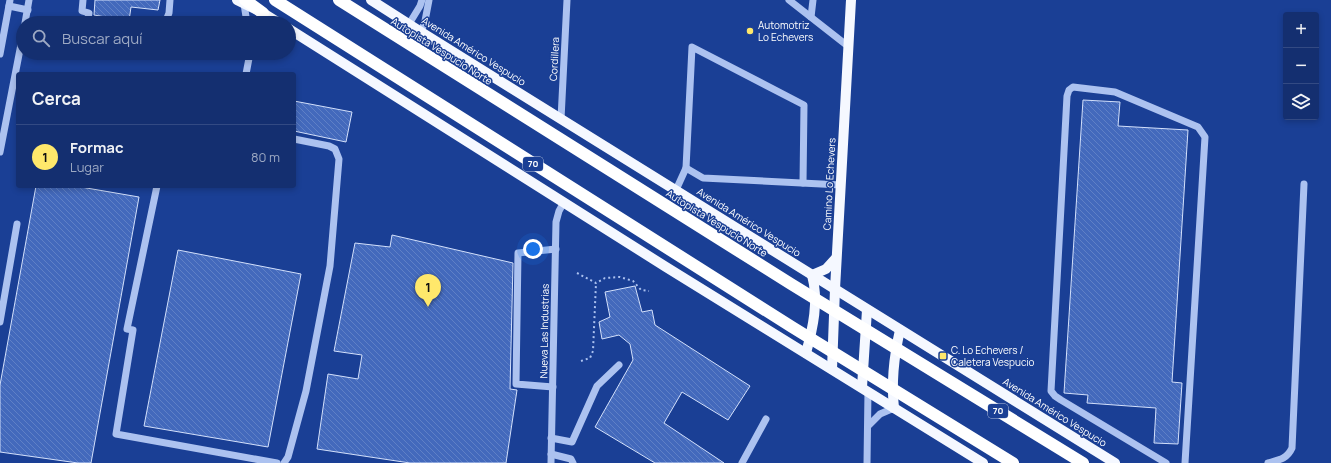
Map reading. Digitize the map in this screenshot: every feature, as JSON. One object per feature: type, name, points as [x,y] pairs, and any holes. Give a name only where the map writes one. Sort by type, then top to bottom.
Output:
[{"type":"highway","name":"70","points":[[275,0],[792,327],[1013,463]]},
{"type":"highway","name":"Autopista Vespucio Norte","points":[[339,0],[792,284],[1083,463]]},
{"type":"highway","points":[[242,1],[263,13]]},
{"type":"main road","name":"Avenida Américo Vespucio","points":[[371,0],[1115,463]]},
{"type":"main road","name":"Camino Lo Echevers","points":[[832,369],[836,258],[851,0]]},
{"type":"main road","points":[[263,13],[268,16]]},
{"type":"main road","points":[[296,33],[983,463]]},
{"type":"main road","points":[[806,353],[814,314],[815,289],[812,275],[826,269],[836,258]]},
{"type":"main road","points":[[865,389],[867,310]]},
{"type":"main road","points":[[894,408],[892,379],[900,330]]},
{"type":"street","points":[[27,16],[30,0]]},
{"type":"street","points":[[83,0],[82,11],[89,12],[88,16]]},
{"type":"street","points":[[168,16],[170,0]]},
{"type":"street","points":[[409,24],[422,0]]},
{"type":"street","points":[[421,32],[425,21],[429,0]]},
{"type":"street","name":"Cordillera","points":[[561,119],[567,0]]},
{"type":"street","points":[[789,0],[848,47]]},
{"type":"street","points":[[811,17],[813,0]]},
{"type":"street","points":[[242,1],[245,16]]},
{"type":"street","points":[[0,54],[10,3],[28,10]]},
{"type":"street","points":[[676,190],[686,168],[692,47],[804,105],[803,182]]},
{"type":"street","points":[[0,152],[18,60]]},
{"type":"street","points":[[246,72],[249,60]]},
{"type":"street","points":[[1166,463],[1061,400],[1055,396],[1051,390],[1067,96],[1069,90],[1074,87],[1115,92],[1198,127],[1205,137],[1184,461]]},
{"type":"street","points":[[284,463],[288,457],[306,391],[330,266],[339,159],[335,149],[330,146],[296,139]]},
{"type":"street","points":[[686,168],[703,178],[841,185]]},
{"type":"street","points":[[1268,463],[1281,460],[1289,455],[1292,448],[1304,184]]},
{"type":"street","points":[[157,188],[127,329],[133,330],[116,434],[278,463]]},
{"type":"street","name":"Nueva Las Industrias","points":[[551,463],[557,216],[564,202]]},
{"type":"street","points":[[0,322],[4,277],[17,224]]},
{"type":"street","points":[[553,387],[516,384],[518,253],[556,249]]},
{"type":"street","points":[[551,438],[572,442],[597,386],[619,366]]},
{"type":"street","points":[[865,389],[868,425],[867,463]]},
{"type":"street","points":[[868,425],[880,414],[894,408]]},
{"type":"street","points":[[742,463],[766,419]]},
{"type":"street","points":[[551,454],[571,458],[573,463]]},
{"type":"path","points":[[577,273],[596,283]]},
{"type":"path","points":[[596,283],[605,278],[620,277],[633,281],[641,290],[650,291]]},
{"type":"path","points":[[581,361],[590,358],[593,351],[596,283]]},
{"type":"building","points":[[95,0],[160,0],[158,10],[131,7],[130,16],[94,15]]},
{"type":"building","points":[[1083,100],[1120,102],[1118,126],[1188,130],[1172,382],[1182,383],[1178,444],[1154,443],[1156,408],[1087,403],[1088,395],[1064,393]]},
{"type":"building","points":[[296,101],[352,112],[346,142],[296,131]]},
{"type":"building","points":[[36,188],[87,188],[139,197],[91,463],[78,463],[0,452],[0,385]]},
{"type":"building","points":[[392,235],[513,263],[510,389],[517,390],[506,463],[410,463],[317,449],[328,374],[358,379],[362,355],[334,351],[355,243],[390,247]]},
{"type":"building","points":[[178,250],[301,274],[268,447],[144,426]]},
{"type":"building","points":[[635,286],[642,312],[652,310],[655,325],[750,386],[728,420],[682,392],[664,423],[724,463],[655,463],[595,427],[633,360],[630,344],[619,335],[602,339],[599,322],[610,317],[605,292]]},
{"type":"place","name":"Automotriz Lo Echevers","points":[[750,31]]},
{"type":"place","name":"Formac","points":[[428,307]]},
{"type":"place","name":"C. Lo Echevers / Caletera Vespucio","points":[[943,356]]}]
